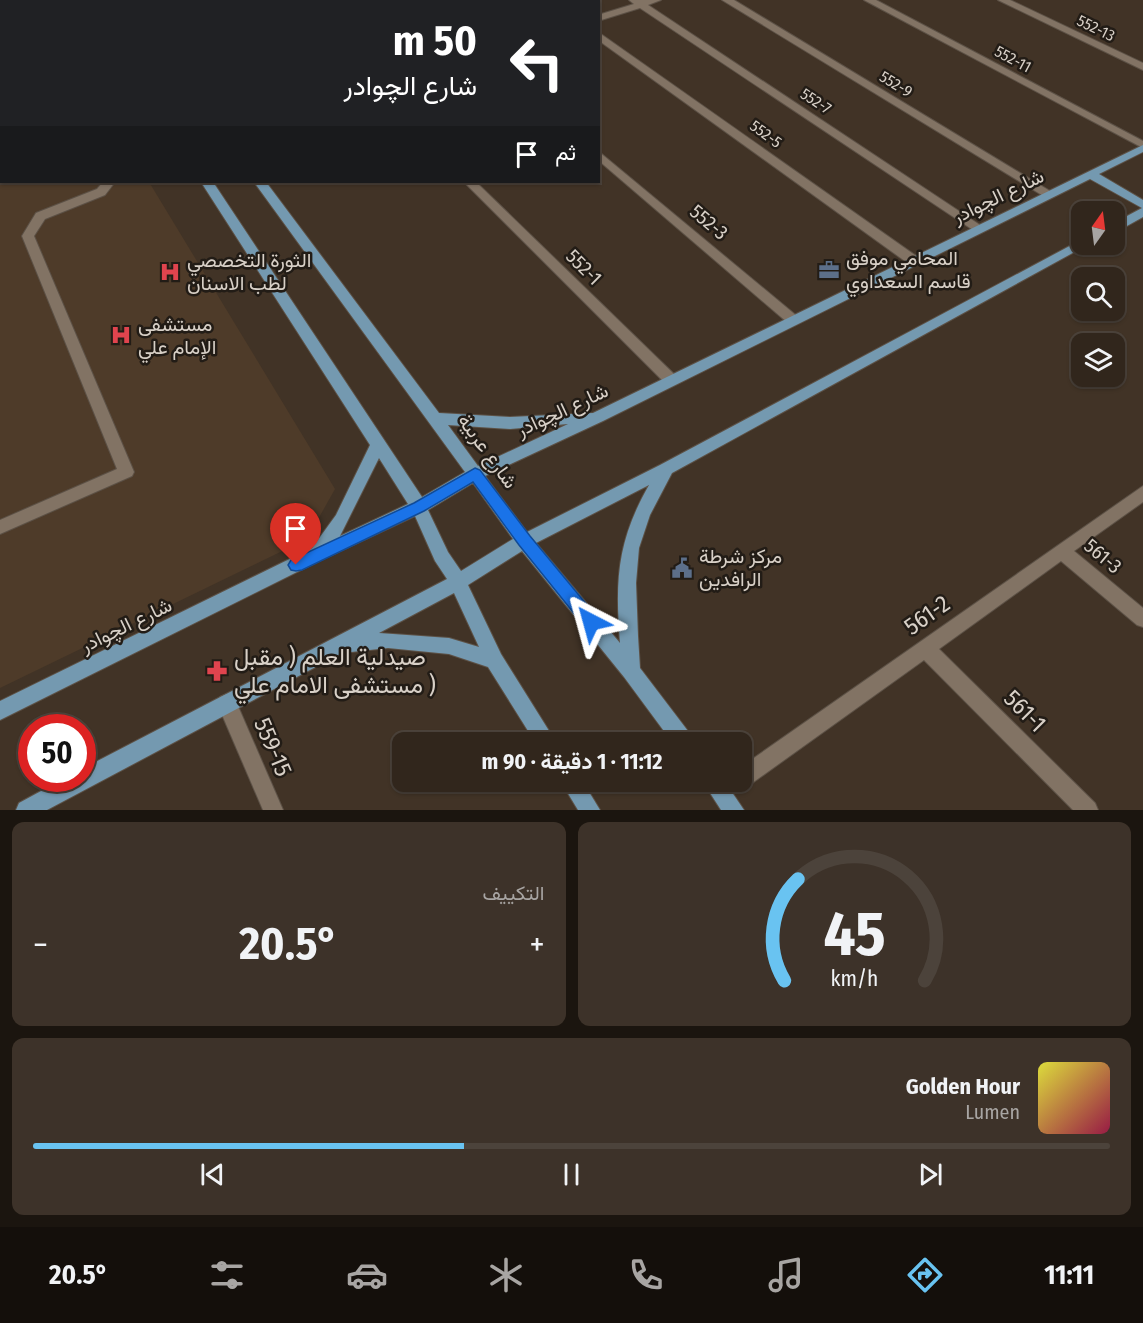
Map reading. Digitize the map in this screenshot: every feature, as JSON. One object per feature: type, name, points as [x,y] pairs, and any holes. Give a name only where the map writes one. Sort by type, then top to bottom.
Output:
[{"type":"main road","name":"شارع الچوادر","points":[[0,711],[317,554],[419,507],[475,474],[598,417],[1143,147]]},
{"type":"main road","points":[[1091,174],[1141,213],[1125,222]]},
{"type":"main road","points":[[208,183],[419,507],[441,556],[458,582],[494,660],[540,732]]},
{"type":"main road","name":"شارع عربية","points":[[261,183],[524,541],[631,671],[677,732]]},
{"type":"main road","points":[[26,810],[458,582],[524,541],[666,469],[1071,250]]},
{"type":"main road","points":[[435,419],[510,423],[598,417]]},
{"type":"main road","points":[[317,554],[342,519],[378,444]]},
{"type":"main road","points":[[631,671],[627,614],[630,561],[635,531],[666,469]]},
{"type":"main road","points":[[334,646],[388,640],[449,646],[494,660]]},
{"type":"main road","points":[[578,792],[590,810]]},
{"type":"main road","points":[[730,792],[734,810]]},
{"type":"street","points":[[600,17],[637,2],[656,0]]},
{"type":"street","name":"552-9","points":[[727,0],[1050,194]]},
{"type":"street","name":"552-11","points":[[869,0],[1143,147]]},
{"type":"street","name":"552-13","points":[[1003,0],[1143,67]]},
{"type":"street","name":"552-7","points":[[637,2],[980,229]]},
{"type":"street","name":"552-5","points":[[600,36],[914,261]]},
{"type":"street","name":"552-3","points":[[600,156],[793,320]]},
{"type":"street","points":[[0,527],[126,472],[28,236],[40,216],[101,192],[106,183]]},
{"type":"street","name":"552-1","points":[[471,183],[671,380]]},
{"type":"street","name":"561-2","points":[[752,767],[1143,493]]},
{"type":"street","name":"561-3","points":[[1062,551],[1143,619]]},
{"type":"street","name":"561-1","points":[[925,648],[1088,810]]},
{"type":"street","name":"559-15","points":[[227,703],[273,810]]},
{"type":"shaded area","name":"مستشفى الإمام علي","points":[[0,183],[150,183],[335,489],[307,539],[0,688]]},
{"type":"place","name":"المحامي موفق قاسم السعداوي","points":[[829,270]]},
{"type":"place","name":"الثورة التخصصي لطب الاسنان","points":[[170,272]]},
{"type":"place","name":"مستشفى الإمام علي","points":[[121,335]]},
{"type":"place","name":"مركز شرطة الرافدين","points":[[682,568]]},
{"type":"place","name":"صيدلية العلم ( مقبل مستشفى الامام علي )","points":[[217,671]]},
{"type":"route","points":[[296,565],[419,507],[475,474],[524,541],[591,622]]}]
